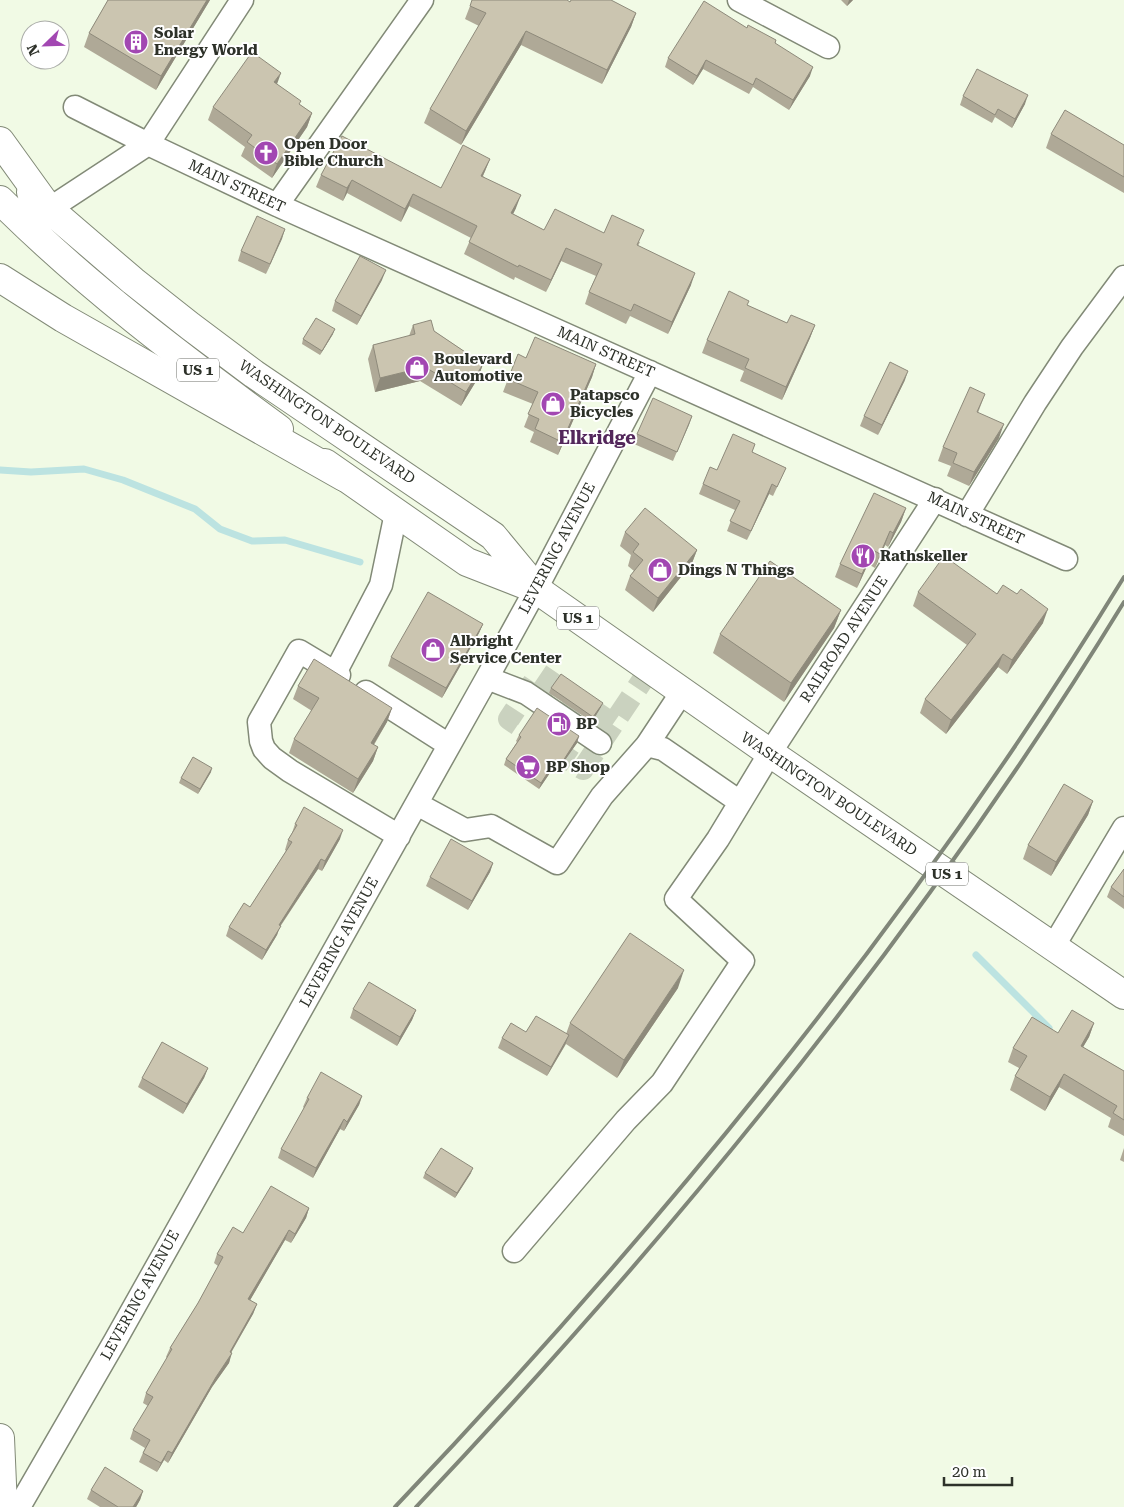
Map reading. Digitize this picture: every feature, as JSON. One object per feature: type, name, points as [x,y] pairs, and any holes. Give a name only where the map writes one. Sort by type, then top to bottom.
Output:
[{"type":"main road","points":[[0,141],[48,209]]},
{"type":"main road","name":"WASHINGTON BOULEVARD","points":[[0,161],[48,209],[133,281],[254,374],[494,536],[536,589]]},
{"type":"main road","name":"WASHINGTON BOULEVARD","points":[[0,200],[67,262],[190,364],[344,477],[467,562],[536,589],[770,753],[1124,995]]},
{"type":"main road","points":[[0,278],[63,318],[344,477]]},
{"type":"main road","points":[[0,1438],[3,1507]]},
{"type":"street","points":[[48,209],[148,144],[242,0]]},
{"type":"street","points":[[276,205],[422,0]]},
{"type":"street","points":[[739,0],[828,47]]},
{"type":"street","name":"MAIN STREET","points":[[75,107],[276,205],[1066,559]]},
{"type":"street","points":[[966,515],[1072,347],[1124,277]]},
{"type":"street","name":"LEVERING AVENUE","points":[[19,1507],[115,1341],[487,678],[650,372]]},
{"type":"street","name":"RAILROAD AVENUE","points":[[514,1251],[626,1120],[662,1082],[743,960],[710,932],[676,899],[718,839],[770,753],[935,499]]},
{"type":"street","points":[[335,673],[381,585],[396,513]]},
{"type":"street","points":[[399,836],[290,771],[272,758],[264,749],[261,741],[259,722],[299,651],[449,745]]},
{"type":"street","points":[[487,678],[526,693],[600,743]]},
{"type":"street","points":[[416,804],[465,830],[491,826],[557,863],[602,796],[647,745],[682,692]]},
{"type":"street","points":[[647,745],[663,749],[740,802]]},
{"type":"street","points":[[1053,947],[1124,828]]},
{"type":"building","name":"Solar Energy World","points":[[108,0],[207,0],[161,76],[89,33]]},
{"type":"building","points":[[472,0],[567,0],[570,2],[571,0],[611,0],[636,13],[607,70],[526,31],[466,131],[430,109],[486,13],[470,6]]},
{"type":"building","points":[[704,1],[747,28],[748,25],[776,40],[775,43],[813,67],[793,100],[756,78],[753,85],[706,60],[697,76],[668,58]]},
{"type":"building","points":[[252,52],[281,73],[274,82],[301,101],[299,104],[312,113],[277,164],[247,142],[252,135],[213,107]]},
{"type":"building","points":[[977,69],[1028,95],[1015,119],[998,109],[995,115],[963,96]]},
{"type":"building","points":[[1065,110],[1124,145],[1124,177],[1051,134]]},
{"type":"building","points":[[342,136],[441,188],[463,145],[490,159],[481,176],[521,195],[511,213],[544,230],[555,209],[604,233],[612,215],[644,230],[637,245],[695,273],[672,322],[634,304],[631,311],[589,292],[602,264],[566,248],[551,280],[519,265],[518,267],[469,242],[477,226],[413,194],[405,209],[352,180],[347,188],[321,175]]},
{"type":"building","points":[[257,216],[285,229],[270,264],[241,251]]},
{"type":"building","points":[[360,256],[386,270],[361,316],[335,301]]},
{"type":"building","points":[[729,291],[749,301],[747,305],[787,323],[791,315],[815,325],[786,387],[745,368],[749,359],[707,340]]},
{"type":"building","points":[[316,318],[335,329],[322,351],[303,339]]},
{"type":"building","points":[[431,320],[434,331],[483,364],[466,392],[425,367],[380,378],[373,345],[415,334],[413,325]]},
{"type":"building","points":[[535,337],[596,364],[562,442],[535,429],[539,419],[528,414],[538,392],[508,379],[518,354],[526,358]]},
{"type":"building","points":[[890,362],[908,371],[882,425],[864,416]]},
{"type":"building","points":[[970,387],[985,394],[977,412],[1004,424],[974,472],[953,463],[957,453],[943,447]]},
{"type":"building","points":[[653,398],[692,416],[677,452],[637,434]]},
{"type":"building","points":[[733,434],[755,444],[752,452],[786,468],[777,487],[772,484],[751,531],[730,521],[740,501],[703,484],[710,467],[717,470]]},
{"type":"building","name":"Rathskeller","points":[[874,493],[906,508],[893,533],[890,531],[880,554],[873,550],[862,574],[840,564]]},
{"type":"building","name":"Dings N Things","points":[[645,508],[697,550],[658,598],[630,576],[643,560],[633,552],[639,544],[625,532]]},
{"type":"building","points":[[944,556],[997,594],[1003,585],[1017,594],[1021,589],[1048,609],[1012,660],[1003,654],[951,720],[925,699],[976,634],[918,592]]},
{"type":"building","points":[[770,561],[841,610],[791,683],[720,634]]},
{"type":"building","name":"Albright Service Center","points":[[428,592],[483,624],[446,688],[391,657]]},
{"type":"building","points":[[314,659],[392,708],[371,743],[378,747],[358,779],[294,739],[319,698],[298,686]]},
{"type":"building","points":[[561,674],[603,703],[593,717],[551,688]]},
{"type":"building","points":[[537,708],[579,736],[561,764],[556,760],[541,783],[506,759]]},
{"type":"building","points":[[193,757],[212,768],[200,789],[181,778]]},
{"type":"building","points":[[1064,784],[1093,801],[1056,862],[1028,845]]},
{"type":"building","points":[[304,807],[343,830],[325,861],[321,859],[279,925],[281,926],[266,950],[229,927],[244,903],[250,907],[292,842],[288,840],[297,825],[295,824]]},
{"type":"building","points":[[451,839],[493,863],[472,901],[430,877]]},
{"type":"building","points":[[1124,869],[1124,897],[1111,887]]},
{"type":"building","points":[[630,933],[684,970],[624,1060],[570,1023]]},
{"type":"building","points":[[369,982],[416,1010],[400,1037],[353,1009]]},
{"type":"building","points":[[1072,1010],[1094,1023],[1081,1046],[1124,1071],[1124,1120],[1113,1113],[1117,1106],[1064,1074],[1050,1097],[1015,1076],[1027,1056],[1013,1048],[1032,1017],[1058,1033]]},
{"type":"building","points":[[536,1016],[569,1035],[551,1067],[502,1038],[511,1023],[526,1032]]},
{"type":"building","points":[[162,1042],[208,1068],[187,1104],[142,1078]]},
{"type":"building","points":[[321,1072],[362,1096],[347,1122],[344,1119],[316,1168],[281,1149],[309,1099],[307,1098]]},
{"type":"building","points":[[441,1148],[473,1168],[457,1193],[425,1173]]},
{"type":"building","points":[[271,1186],[309,1208],[295,1234],[289,1230],[248,1299],[257,1304],[230,1352],[232,1353],[172,1453],[168,1451],[161,1463],[143,1453],[150,1440],[133,1430],[153,1397],[146,1393],[223,1257],[217,1254],[233,1227],[243,1233]]},
{"type":"building","points":[[105,1467],[143,1491],[133,1507],[118,1507],[91,1490]]},
{"type":"waterway","points":[[0,470],[31,472],[84,469],[123,480],[195,509],[220,529],[252,541],[285,540],[360,562]]},
{"type":"waterway","points":[[976,955],[1049,1028]]},
{"type":"tunnel","points":[[613,724],[539,674],[509,719],[583,769],[650,669]]},
{"type":"railway","points":[[395,1507],[496,1399],[594,1289],[691,1176],[784,1061],[875,943],[962,824],[1045,701],[1124,577]]},
{"type":"railway","points":[[416,1507],[514,1402],[609,1294],[703,1185],[794,1073],[881,959],[966,842],[1047,723],[1124,602]]},
{"type":"place","name":"Solar Energy World","points":[[136,42]]},
{"type":"place","name":"Open Door Bible Church","points":[[266,153]]},
{"type":"place","name":"Boulevard Automotive","points":[[417,368]]},
{"type":"place","name":"Patapsco Bicycles","points":[[553,404]]},
{"type":"place","name":"Rathskeller","points":[[863,556]]},
{"type":"place","name":"Dings N Things","points":[[660,570]]},
{"type":"place","name":"Albright Service Center","points":[[433,650]]},
{"type":"place","name":"BP","points":[[559,724]]},
{"type":"place","name":"BP Shop","points":[[528,767]]},
{"type":"district","name":"Elkridge","points":[[597,438]]}]
